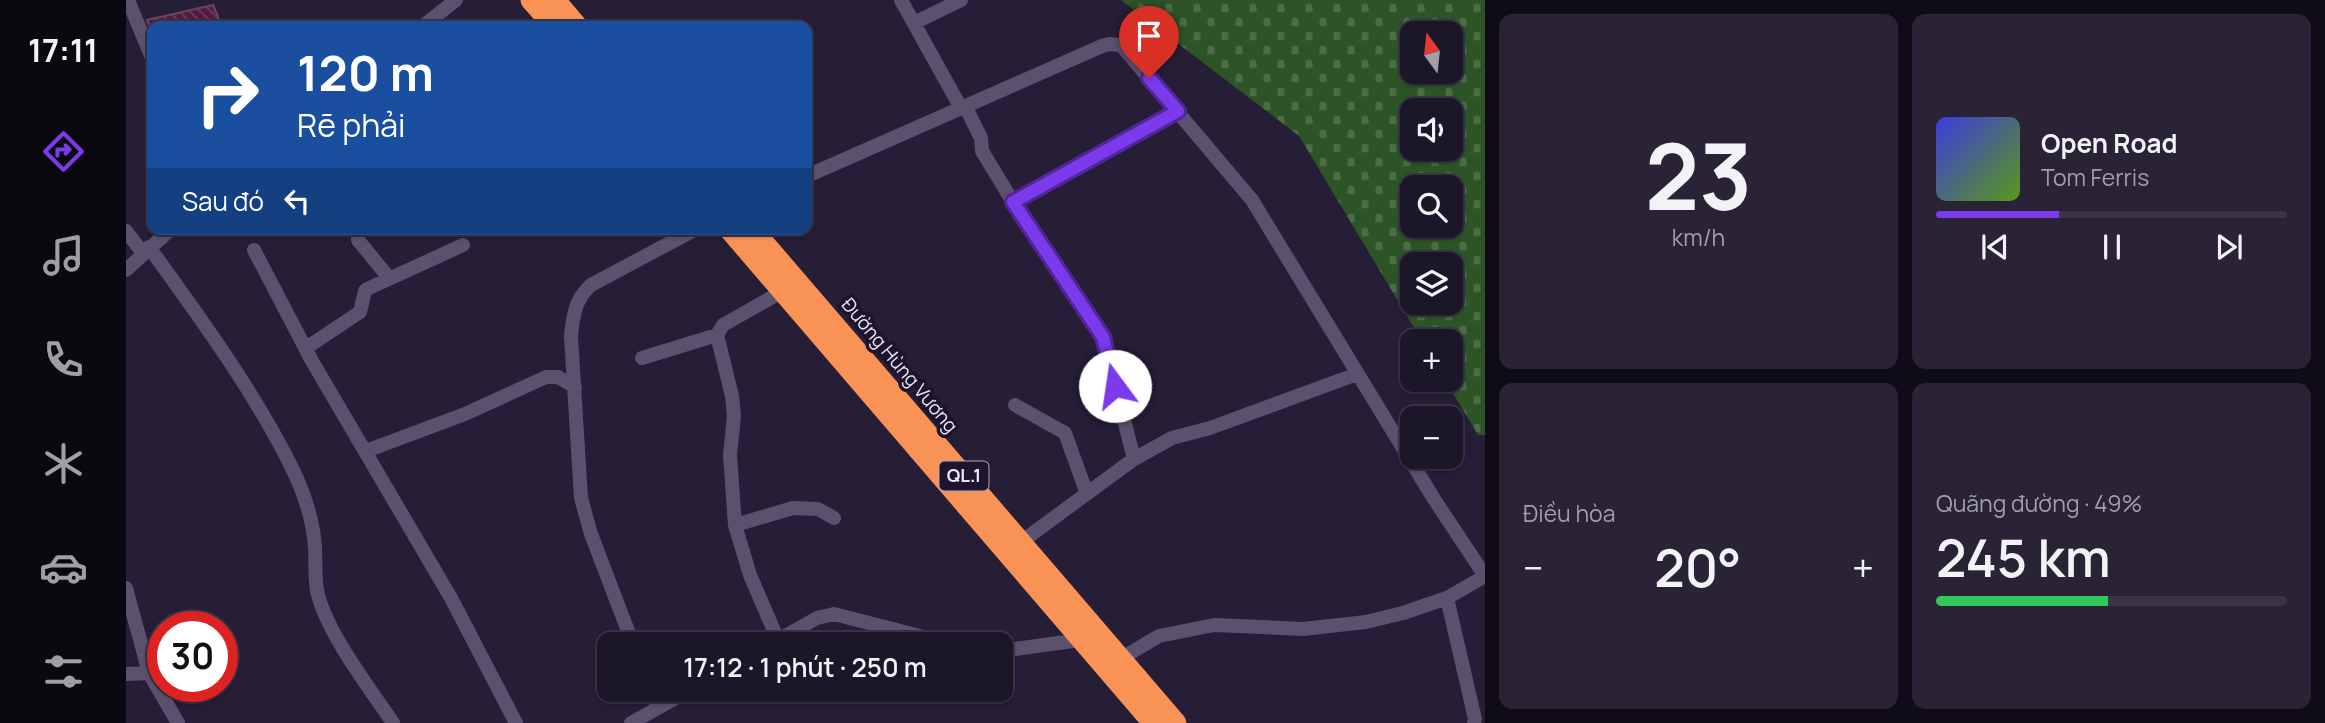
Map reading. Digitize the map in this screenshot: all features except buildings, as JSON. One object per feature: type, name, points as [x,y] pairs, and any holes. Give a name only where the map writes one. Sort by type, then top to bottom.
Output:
[{"type":"highway","points":[[531,0],[550,21]]},
{"type":"highway","points":[[555,0],[573,21]]},
{"type":"highway","name":"QL.1","points":[[734,235],[1153,723]]},
{"type":"highway","name":"Đường Hùng Vương","points":[[757,235],[1176,723]]},
{"type":"street","points":[[128,0],[147,46]]},
{"type":"street","points":[[430,21],[456,0]]},
{"type":"street","points":[[901,0],[981,138],[982,151],[1103,337],[1134,459]]},
{"type":"street","points":[[914,23],[961,0]]},
{"type":"street","points":[[812,174],[1109,44],[1121,45],[1252,200],[1434,499],[1485,576],[1447,598],[1366,622],[1303,629],[1214,625],[1159,636],[1119,659]]},
{"type":"street","points":[[1013,202],[1178,111]]},
{"type":"street","points":[[126,231],[146,250],[229,359],[292,467],[315,543],[316,587],[319,599],[341,641],[393,723]]},
{"type":"street","points":[[126,270],[164,235]]},
{"type":"street","points":[[629,632],[581,498],[572,318],[582,292],[591,285],[685,235]]},
{"type":"street","points":[[358,240],[389,278]]},
{"type":"street","points":[[306,348],[360,312],[365,292],[389,278],[463,245]]},
{"type":"street","points":[[254,250],[306,348],[451,598],[516,723]]},
{"type":"street","points":[[642,358],[717,335],[723,326],[783,291]]},
{"type":"street","points":[[717,335],[732,396],[734,416],[730,456],[735,525],[770,632]]},
{"type":"street","points":[[1021,542],[1134,459],[1172,438],[1210,428],[1357,374]]},
{"type":"street","points":[[366,452],[465,414],[546,377],[558,377],[575,387]]},
{"type":"street","points":[[1015,405],[1067,436],[1087,494]]},
{"type":"street","points":[[735,525],[793,508],[818,509],[834,518]]},
{"type":"street","points":[[126,588],[147,666]]},
{"type":"street","points":[[1447,598],[1474,723]]},
{"type":"street","points":[[792,632],[817,618],[834,614],[904,632]]},
{"type":"street","points":[[1013,648],[1080,640]]},
{"type":"street","points":[[126,674],[147,673]]},
{"type":"street","points":[[166,702],[178,723]]},
{"type":"street","points":[[656,702],[658,708]]},
{"type":"street","points":[[631,723],[669,702]]},
{"type":"green space","points":[[1121,0],[1485,0],[1485,435],[1478,435],[1452,392],[1463,392],[1463,329],[1415,329],[1406,315],[1463,315],[1463,252],[1400,252],[1400,304],[1299,136]]},
{"type":"route","points":[[1115,386],[1103,337],[1097,326],[1090,320],[1013,202],[1178,111],[1149,78]]}]
